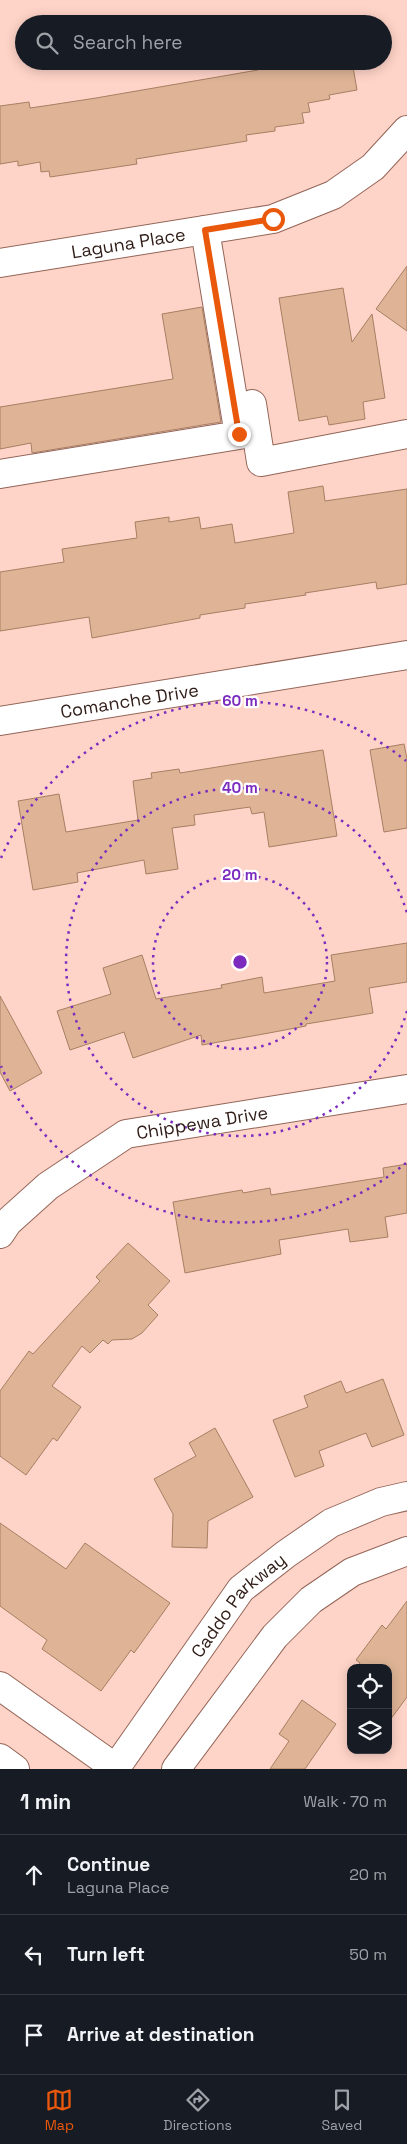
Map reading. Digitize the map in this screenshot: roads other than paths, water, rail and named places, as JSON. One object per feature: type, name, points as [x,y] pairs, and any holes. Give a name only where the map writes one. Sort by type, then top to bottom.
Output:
[{"type":"street","name":"Laguna Place","points":[[0,263],[273,219],[333,195],[373,167],[407,130]]},
{"type":"street","points":[[215,228],[261,462],[407,434]]},
{"type":"street","points":[[0,474],[239,434],[215,228]]},
{"type":"street","name":"Comanche Drive","points":[[0,721],[407,655]]},
{"type":"street","name":"Chippewa Drive","points":[[0,1234],[8,1222],[48,1186],[126,1134],[407,1089]]},
{"type":"street","name":"Caddo Parkway","points":[[116,1769],[241,1589],[286,1554],[331,1523],[381,1502],[407,1496]]},
{"type":"street","points":[[176,1769],[275,1636],[311,1600],[352,1572],[407,1551]]},
{"type":"street","points":[[0,1686],[116,1769]]},
{"type":"street","points":[[0,1758],[15,1769]]}]
